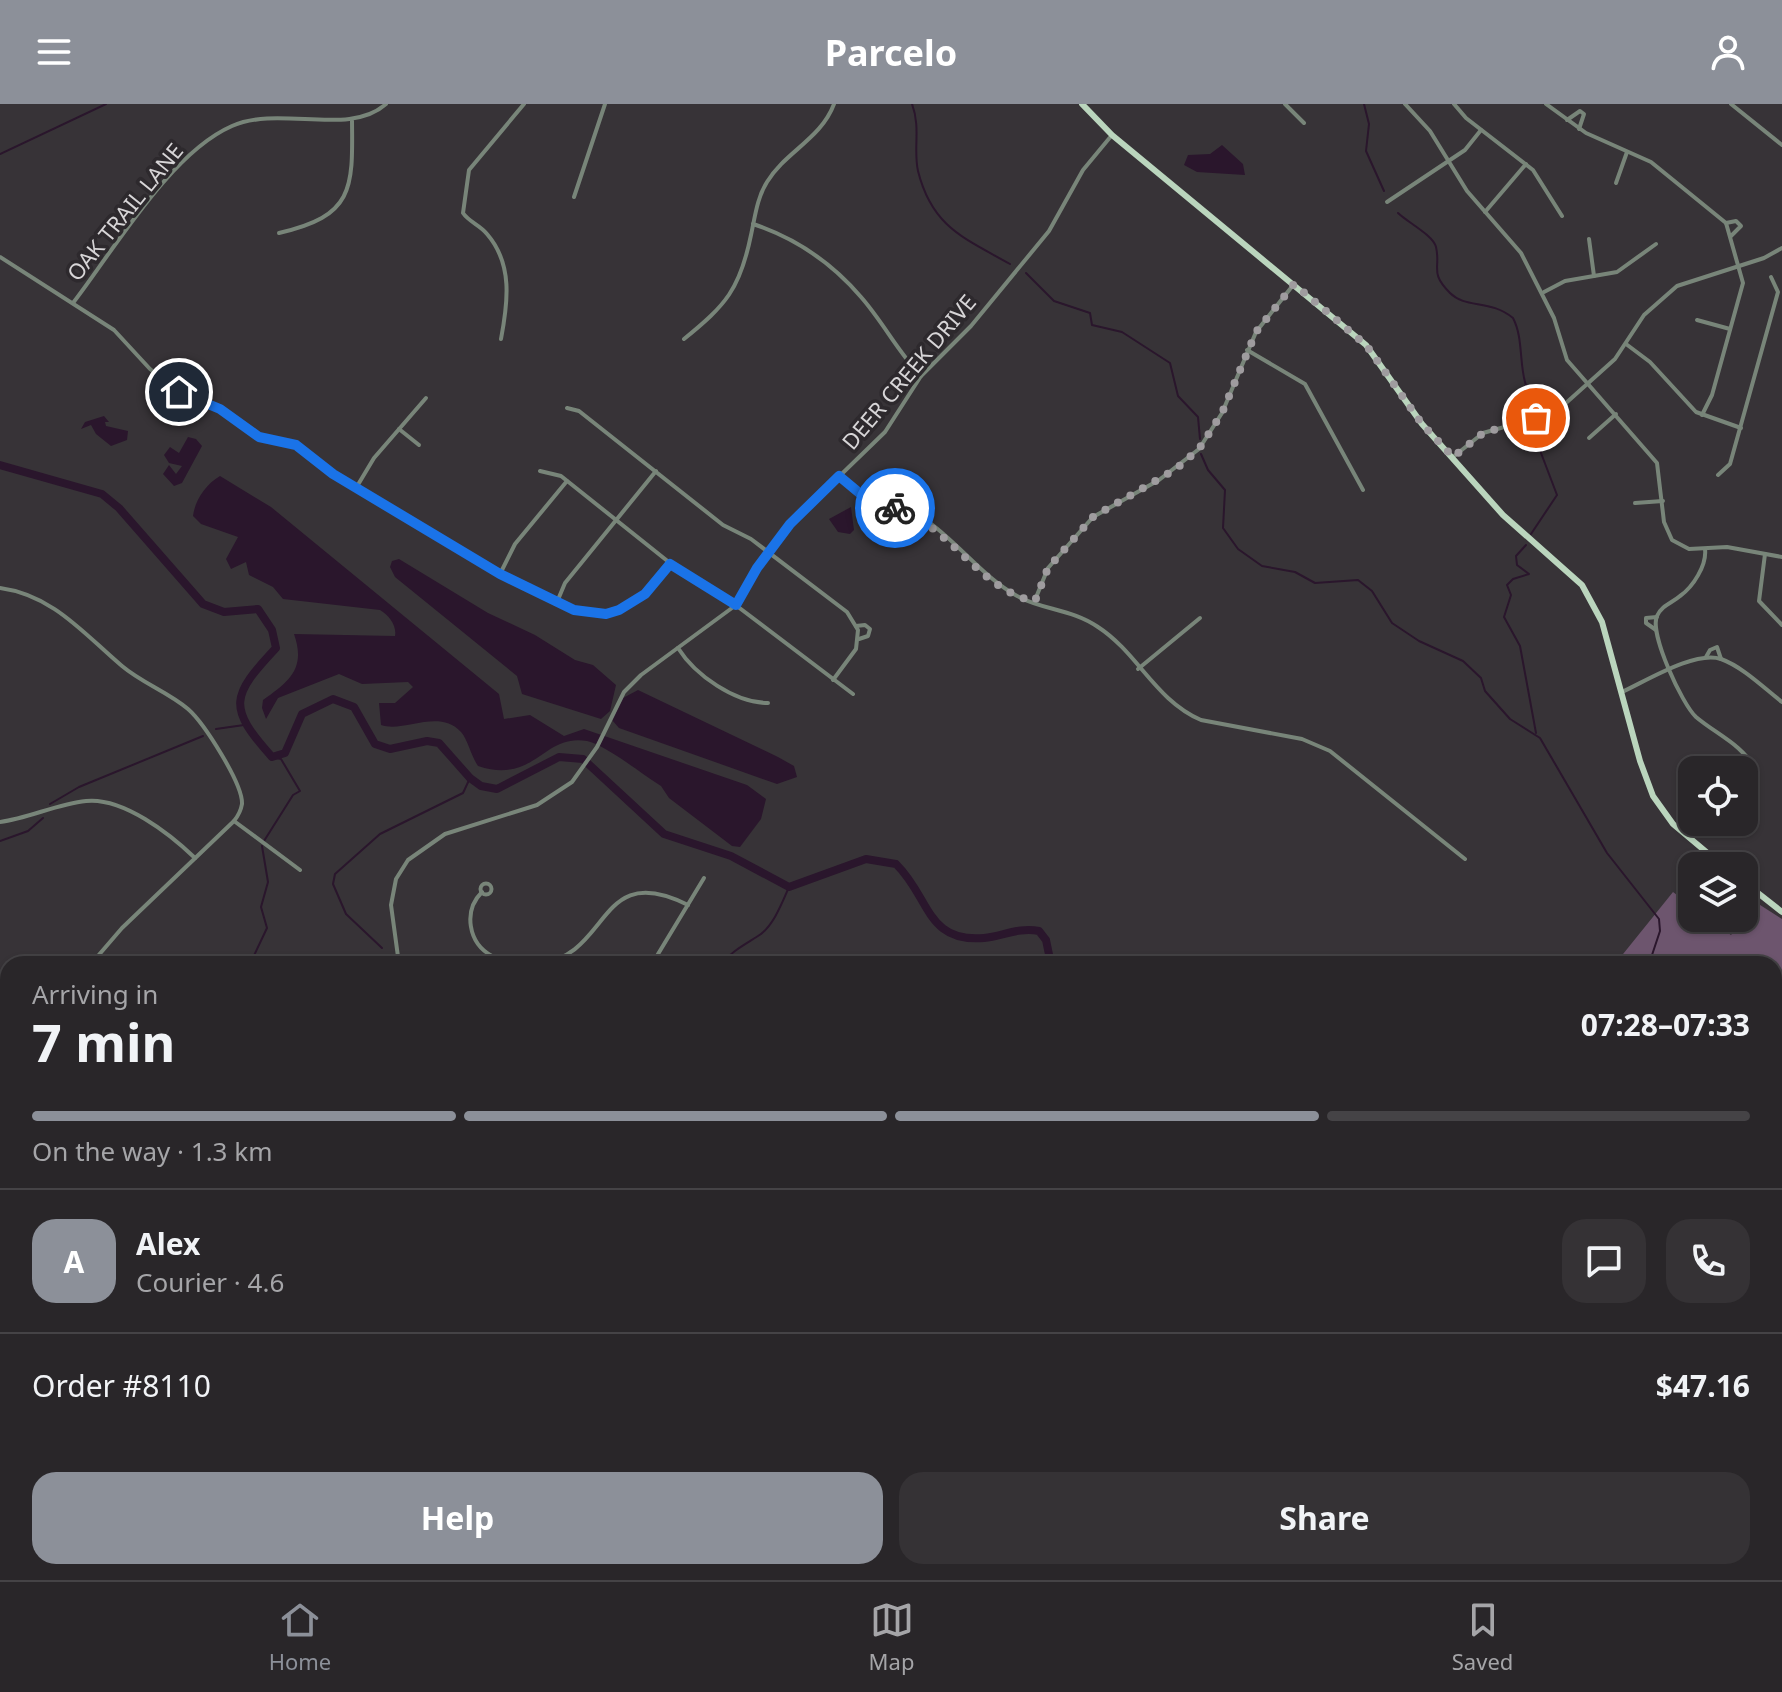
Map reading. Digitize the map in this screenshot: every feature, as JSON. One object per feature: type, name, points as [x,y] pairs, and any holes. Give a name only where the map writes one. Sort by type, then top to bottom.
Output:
[{"type":"main road","points":[[1082,104],[1112,135],[1366,345],[1422,424],[1514,527],[1573,575],[1590,597],[1653,796],[1673,824],[1706,852]]},
{"type":"main road","points":[[1758,893],[1782,912]]},
{"type":"street","name":"OAK TRAIL LANE","points":[[73,303],[165,182],[197,148],[233,125],[279,118],[352,121],[367,117],[386,104]]},
{"type":"street","points":[[501,339],[506,298],[505,262],[484,230],[463,213],[469,170],[524,104]]},
{"type":"street","points":[[574,197],[605,104]]},
{"type":"street","points":[[684,339],[723,307],[733,293],[765,185],[820,129],[834,104]]},
{"type":"street","points":[[1285,104],[1304,123]]},
{"type":"street","points":[[1405,104],[1430,131],[1485,212],[1521,253],[1543,293],[1564,354],[1657,463],[1664,522],[1672,540],[1689,549],[1727,547],[1782,557]]},
{"type":"street","points":[[1454,104],[1542,180],[1562,216]]},
{"type":"street","points":[[1546,104],[1579,129],[1661,168],[1726,223],[1743,283],[1712,395],[1702,415]]},
{"type":"street","points":[[1731,104],[1782,145]]},
{"type":"street","points":[[1567,120],[1580,111],[1584,114],[1579,129]]},
{"type":"street","points":[[279,233],[324,220],[342,202],[350,182],[352,121]]},
{"type":"street","points":[[1387,202],[1465,150],[1481,130]]},
{"type":"street","name":"DEER CREEK DRIVE","points":[[398,956],[391,905],[396,879],[408,860],[445,834],[517,812],[555,796],[572,782],[597,747],[624,692],[641,675],[736,605],[790,524],[885,432],[921,376],[971,326],[1049,231],[1083,170],[1112,135]]},
{"type":"street","points":[[1616,183],[1627,152]]},
{"type":"street","points":[[1485,212],[1526,164]]},
{"type":"street","points":[[1726,223],[1736,221],[1741,226],[1731,236]]},
{"type":"street","points":[[753,224],[794,240],[838,274],[862,298],[897,350],[921,376]]},
{"type":"street","points":[[1589,239],[1594,276]]},
{"type":"street","points":[[1543,293],[1565,281],[1629,266],[1656,244]]},
{"type":"street","points":[[1453,457],[1491,429],[1551,413],[1588,383],[1626,344],[1644,315],[1677,286],[1782,248]]},
{"type":"street","points":[[0,257],[128,342],[165,384],[236,419],[259,437],[296,445],[356,488],[500,574],[557,602],[589,614],[619,610],[645,594],[670,564]]},
{"type":"street","points":[[1718,475],[1730,464],[1778,292],[1771,277]]},
{"type":"street","points":[[1035,601],[1048,568],[1093,517],[1168,475],[1199,449],[1222,413],[1256,332],[1294,284]]},
{"type":"street","points":[[1697,320],[1730,330]]},
{"type":"street","points":[[1626,344],[1702,415],[1741,428]]},
{"type":"street","points":[[1247,350],[1305,384],[1363,490]]},
{"type":"street","points":[[356,488],[368,466],[426,398]]},
{"type":"street","points":[[567,408],[579,411],[723,525],[769,552],[847,612],[856,626],[859,639],[856,649],[833,680]]},
{"type":"street","points":[[1589,438],[1616,414]]},
{"type":"street","points":[[399,429],[419,445]]},
{"type":"street","points":[[540,471],[554,471],[670,564],[736,605],[853,694]]},
{"type":"street","points":[[557,602],[565,583],[656,471]]},
{"type":"street","points":[[839,476],[863,496],[931,524],[998,582],[1024,599],[1075,614],[1102,630],[1174,705],[1201,720],[1302,739],[1330,751],[1465,859]]},
{"type":"street","points":[[500,574],[515,544],[567,481]]},
{"type":"street","points":[[1635,503],[1663,501]]},
{"type":"street","points":[[1705,548],[1704,565],[1682,596],[1664,606],[1657,617],[1656,630],[1671,670],[1694,715],[1749,756]]},
{"type":"street","points":[[1765,554],[1759,601],[1782,625]]},
{"type":"street","points":[[0,588],[22,594],[73,619],[120,664],[191,711],[203,726],[239,791],[241,808],[234,821],[122,928],[98,956]]},
{"type":"street","points":[[1656,630],[1646,623],[1646,618],[1657,617]]},
{"type":"street","points":[[1138,669],[1200,618]]},
{"type":"street","points":[[856,626],[865,625],[870,629],[868,636],[859,639]]},
{"type":"street","points":[[1706,657],[1710,650],[1717,647],[1721,659]]},
{"type":"street","points":[[678,648],[701,674],[750,702],[768,703]]},
{"type":"street","points":[[1622,692],[1706,657],[1721,659],[1782,702]]},
{"type":"street","points":[[0,822],[87,800],[103,801],[161,828],[195,858]]},
{"type":"street","points":[[234,821],[300,870]]},
{"type":"street","points":[[657,956],[704,878]]},
{"type":"street","points":[[482,892],[469,912],[470,924],[479,945],[493,956]]},
{"type":"street","points":[[563,956],[577,948],[627,896],[658,892],[688,905]]},
{"type":"shaded area","points":[[1222,145],[1243,164],[1245,175],[1197,172],[1184,165],[1188,155],[1210,154]]},
{"type":"shaded area","points":[[104,416],[109,422],[105,422],[106,426],[128,431],[127,440],[111,446],[96,434],[91,425],[81,429],[85,422]]},
{"type":"shaded area","points":[[188,437],[196,439],[202,446],[182,483],[174,486],[163,474],[169,465],[176,474],[182,466],[169,463],[164,455],[170,447],[179,453]]},
{"type":"shaded area","points":[[220,476],[271,507],[499,694],[504,719],[530,715],[564,736],[584,729],[747,785],[766,799],[761,819],[740,847],[732,846],[669,798],[661,786],[614,754],[587,741],[559,744],[513,769],[478,766],[463,735],[452,725],[432,721],[390,727],[381,725],[379,703],[395,703],[413,687],[408,682],[362,684],[339,674],[278,698],[266,719],[263,700],[288,680],[297,665],[294,634],[395,636],[395,628],[380,610],[283,599],[273,587],[249,575],[246,562],[231,569],[226,559],[238,537],[201,524],[193,516],[202,493]]},
{"type":"shaded area","points":[[851,507],[854,530],[850,534],[838,532],[829,519]]},
{"type":"shaded area","points":[[399,559],[488,613],[535,635],[575,660],[593,665],[616,685],[610,711],[601,719],[522,694],[517,676],[395,577],[390,567],[392,561]]},
{"type":"shaded area","points":[[638,690],[778,757],[794,766],[797,777],[777,784],[619,728],[612,720],[623,698]]},
{"type":"shaded area","points":[[1673,892],[1678,896],[1678,932],[1727,932],[1731,935],[1733,932],[1758,932],[1758,904],[1782,919],[1782,956],[1621,956]]},
{"type":"waterway","points":[[0,154],[106,104]]},
{"type":"waterway","points":[[912,104],[918,171],[932,206],[964,238],[1010,264]]},
{"type":"waterway","points":[[1364,104],[1369,124],[1366,151],[1384,191]]},
{"type":"waterway","points":[[1398,213],[1434,242],[1438,275],[1450,293],[1463,301],[1496,308],[1513,318],[1526,385],[1538,406]]},
{"type":"waterway","points":[[1026,273],[1054,301],[1090,313],[1092,325],[1122,332],[1170,363],[1178,396],[1198,417],[1200,439]]},
{"type":"waterway","points":[[1531,534],[1557,495],[1541,453],[1543,428]]},
{"type":"waterway","points":[[1201,454],[1208,470],[1225,490],[1223,528],[1238,549],[1262,566],[1295,572],[1315,583],[1358,580],[1372,591],[1392,623],[1419,641],[1463,661],[1481,678],[1485,691],[1510,719],[1540,738],[1607,853],[1659,919],[1660,931],[1652,956]]},
{"type":"waterway","points":[[0,465],[102,494],[119,508],[203,604],[224,612],[258,609],[272,630],[276,648],[250,678],[240,702],[247,726],[272,757],[285,753],[302,714],[333,699],[354,707],[375,744],[390,749],[427,741],[439,743],[481,786],[497,789],[559,757],[583,759],[664,834],[731,856],[789,887],[866,859],[896,864],[931,915],[951,933],[965,938],[984,938],[1018,931],[1039,931],[1046,940],[1049,956]]},
{"type":"waterway","points":[[1526,545],[1516,556],[1517,565],[1529,574],[1513,579],[1507,585],[1511,595],[1504,617],[1520,646],[1536,733]]},
{"type":"waterway","points":[[216,729],[244,725]]},
{"type":"waterway","points":[[50,804],[79,787],[203,736]]},
{"type":"waterway","points":[[264,841],[293,795],[300,791],[281,759],[272,757]]},
{"type":"waterway","points":[[382,948],[346,914],[333,884],[335,874],[380,834],[463,793],[470,778]]},
{"type":"waterway","points":[[0,841],[28,831],[43,818]]},
{"type":"waterway","points":[[254,956],[267,928],[261,907],[268,882],[262,846]]},
{"type":"waterway","points":[[730,956],[768,927],[789,887]]},
{"type":"way so far","points":[[895,508],[931,524],[957,550],[998,582],[1017,596],[1035,601],[1048,568],[1093,517],[1181,466],[1199,449],[1222,413],[1256,332],[1294,284],[1351,331],[1379,359],[1422,424],[1453,457],[1475,437],[1491,429],[1536,418]]},
{"type":"route","points":[[179,392],[220,409],[259,437],[296,445],[333,474],[500,574],[574,610],[589,614],[606,614],[631,604],[645,594],[670,564],[736,605],[757,568],[790,524],[839,476],[863,496],[895,508]]}]
